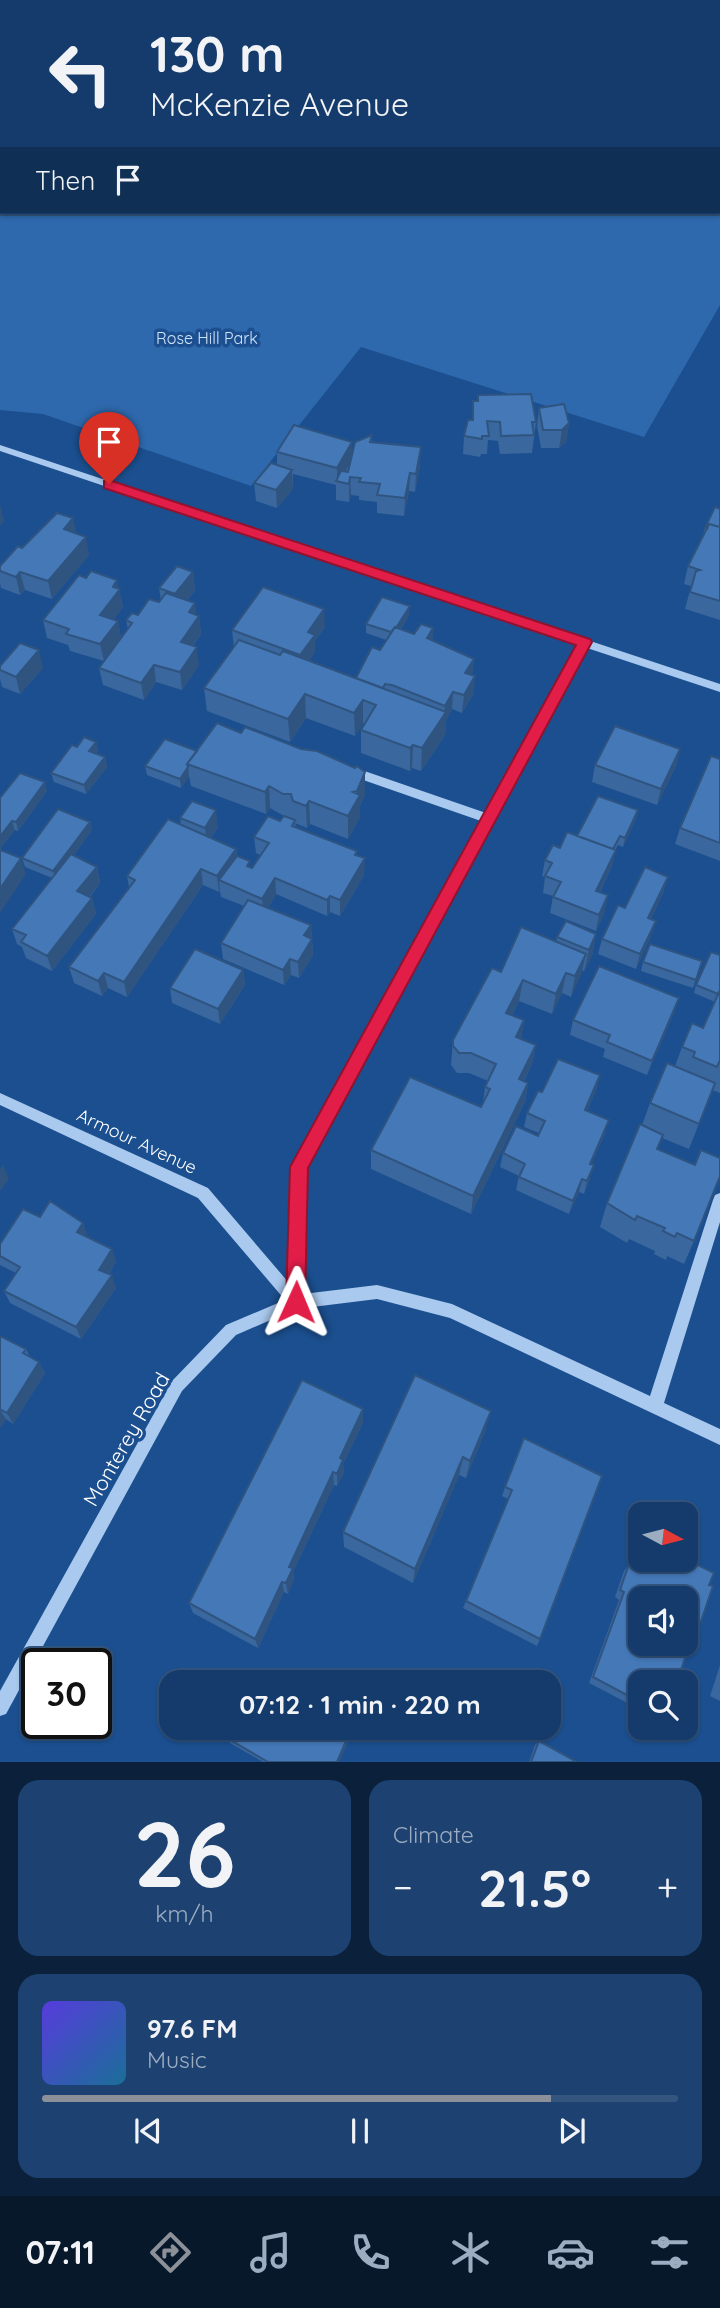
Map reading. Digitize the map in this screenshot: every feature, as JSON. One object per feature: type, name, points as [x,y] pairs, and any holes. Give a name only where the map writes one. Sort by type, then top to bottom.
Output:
[{"type":"street","points":[[0,448],[720,688]]},
{"type":"street","points":[[296,1302],[299,1167],[585,642]]},
{"type":"street","points":[[340,767],[488,819]]},
{"type":"street","name":"Armour Avenue","points":[[0,1099],[203,1193],[296,1302]]},
{"type":"street","name":"Monterey Road","points":[[0,1708],[177,1386],[231,1330],[296,1302],[377,1292],[452,1311],[720,1437]]},
{"type":"lane","points":[[655,1406],[720,1200]]},
{"type":"green space","name":"Rose Hill Park","points":[[0,214],[720,214],[720,305],[644,437],[361,347],[251,486],[43,414],[0,410]]},
{"type":"building","points":[[531,394],[536,422],[532,422],[534,435],[501,436],[500,422],[487,421],[489,436],[482,436],[482,439],[464,436],[468,420],[473,420],[473,401],[478,401],[478,395]]},
{"type":"building","points":[[564,404],[569,423],[562,430],[543,430],[539,408]]},
{"type":"building","points":[[294,425],[352,442],[337,468],[277,452]]},
{"type":"building","points":[[372,435],[370,442],[421,447],[416,474],[410,473],[405,498],[377,495],[380,484],[359,482],[361,478],[350,477],[349,484],[336,481],[341,471],[348,472],[355,442]]},
{"type":"building","points":[[271,463],[292,470],[276,490],[254,483]]},
{"type":"building","points":[[715,507],[720,509],[720,527],[709,524],[707,529],[705,528]]},
{"type":"building","points":[[57,513],[73,518],[64,529],[86,537],[48,581],[20,572],[16,577],[0,571],[0,566],[18,546],[22,548]]},
{"type":"building","points":[[709,524],[720,527],[720,601],[690,592],[696,571],[700,570],[688,566]]},
{"type":"building","points":[[177,566],[193,572],[175,594],[159,588]]},
{"type":"building","points":[[91,571],[117,580],[113,587],[120,589],[100,615],[118,621],[100,644],[66,634],[69,629],[43,620],[79,575],[86,578]]},
{"type":"building","points":[[263,587],[324,609],[308,632],[315,635],[300,655],[232,630]]},
{"type":"building","points":[[166,593],[195,603],[189,612],[199,616],[181,642],[197,647],[180,672],[154,665],[141,683],[99,668],[132,623],[126,620],[132,613],[138,615],[149,599],[159,602]]},
{"type":"building","points":[[382,597],[410,606],[391,632],[366,624]]},
{"type":"building","points":[[421,624],[433,628],[427,638],[474,659],[465,673],[475,676],[464,695],[453,692],[445,706],[392,685],[385,684],[383,688],[356,678],[372,647],[380,650],[395,627],[414,634]]},
{"type":"building","points":[[239,640],[280,655],[283,651],[446,712],[422,748],[413,745],[410,748],[361,730],[376,705],[363,700],[354,713],[305,694],[288,719],[204,688]]},
{"type":"building","points":[[20,643],[39,650],[16,677],[0,670],[0,666]]},
{"type":"building","points":[[217,723],[241,733],[245,727],[301,749],[317,751],[355,768],[357,766],[365,772],[357,791],[353,792],[360,795],[348,816],[309,801],[306,806],[293,801],[291,794],[283,794],[269,786],[265,792],[187,764]]},
{"type":"building","points":[[615,726],[680,749],[661,789],[595,765]]},
{"type":"building","points":[[84,737],[96,742],[89,751],[105,757],[84,785],[51,773],[72,745],[77,747]]},
{"type":"building","points":[[165,739],[197,751],[180,779],[145,766]]},
{"type":"building","points":[[711,756],[720,759],[720,843],[680,828]]},
{"type":"building","points":[[20,773],[45,782],[16,822],[12,821],[0,837],[0,798]]},
{"type":"building","points":[[598,796],[638,810],[625,838],[620,836],[613,849],[577,836]]},
{"type":"building","points":[[192,801],[216,810],[205,828],[180,818]]},
{"type":"building","points":[[58,809],[90,822],[53,871],[22,858]]},
{"type":"building","points":[[268,816],[280,821],[284,816],[295,820],[292,826],[357,851],[355,855],[365,858],[340,900],[330,896],[327,900],[275,878],[262,899],[219,880],[237,856],[250,861],[247,866],[252,868],[269,843],[254,837]]},
{"type":"building","points":[[168,819],[236,849],[217,876],[201,869],[124,982],[104,973],[98,981],[69,967],[135,880],[127,876]]},
{"type":"building","points":[[567,832],[616,850],[596,891],[608,895],[599,915],[553,897],[561,882],[545,876],[552,863],[545,860],[553,845],[560,848]]},
{"type":"building","points":[[0,850],[21,858],[0,889]]},
{"type":"building","points":[[71,854],[97,867],[77,891],[92,898],[47,956],[21,942],[26,935],[12,929]]},
{"type":"building","points":[[645,867],[668,877],[648,918],[656,921],[640,954],[602,939],[618,905],[625,908]]},
{"type":"building","points":[[248,900],[311,925],[304,935],[312,939],[298,962],[290,959],[283,970],[221,943]]},
{"type":"building","points":[[566,921],[596,934],[589,950],[557,937]]},
{"type":"building","points":[[521,927],[586,954],[575,976],[566,973],[556,994],[523,980],[506,1013],[524,1020],[516,1037],[536,1045],[519,1079],[528,1083],[473,1196],[371,1150],[410,1077],[481,1107],[490,1089],[485,1087],[496,1064],[471,1053],[459,1053],[453,1046],[453,1040],[492,968],[501,972]]},
{"type":"building","points":[[650,944],[702,961],[696,980],[643,962]]},
{"type":"building","points":[[195,949],[243,970],[218,1009],[170,988]]},
{"type":"building","points":[[711,952],[720,955],[718,994],[696,985]]},
{"type":"building","points":[[599,966],[679,998],[652,1061],[607,1042],[610,1035],[573,1020]]},
{"type":"building","points":[[720,990],[720,1062],[717,1067],[693,1057],[695,1052],[682,1047],[692,1023],[703,1028]]},
{"type":"building","points":[[558,1059],[600,1075],[585,1110],[609,1120],[590,1164],[594,1165],[587,1181],[582,1179],[573,1201],[519,1177],[525,1164],[503,1153],[516,1126],[538,1136],[545,1121],[527,1113],[538,1091],[542,1092]]},
{"type":"building","points":[[667,1063],[715,1083],[699,1124],[650,1103]]},
{"type":"building","points":[[640,1124],[663,1135],[657,1149],[695,1165],[701,1150],[720,1158],[720,1176],[694,1241],[677,1233],[675,1237],[663,1231],[665,1228],[637,1216],[635,1220],[607,1203]]},
{"type":"building","points":[[50,1201],[83,1223],[77,1232],[112,1249],[99,1270],[112,1275],[76,1327],[4,1291],[20,1267],[0,1256],[0,1244],[23,1209],[40,1217]]},
{"type":"building","points":[[0,1336],[26,1349],[23,1353],[39,1362],[7,1413],[0,1409]]},
{"type":"building","points":[[415,1375],[491,1411],[470,1461],[463,1457],[415,1569],[343,1532]]},
{"type":"building","points":[[302,1380],[363,1409],[340,1458],[343,1460],[337,1474],[333,1472],[289,1567],[293,1568],[286,1583],[282,1582],[255,1639],[189,1603]]},
{"type":"building","points":[[524,1438],[602,1476],[540,1639],[466,1601],[512,1490],[505,1487]]},
{"type":"building","points":[[698,1565],[714,1573],[709,1585],[713,1586],[699,1627],[698,1586],[628,1586],[628,1656],[686,1656],[681,1670],[628,1670],[628,1696],[593,1677],[624,1592],[620,1590],[628,1567],[628,1572],[698,1572]]},
{"type":"building","points":[[230,1740],[346,1740],[337,1762],[268,1762]]},
{"type":"building","points":[[539,1741],[577,1762],[531,1762]]},
{"type":"route","points":[[109,484],[585,642],[299,1167],[296,1302]]}]
